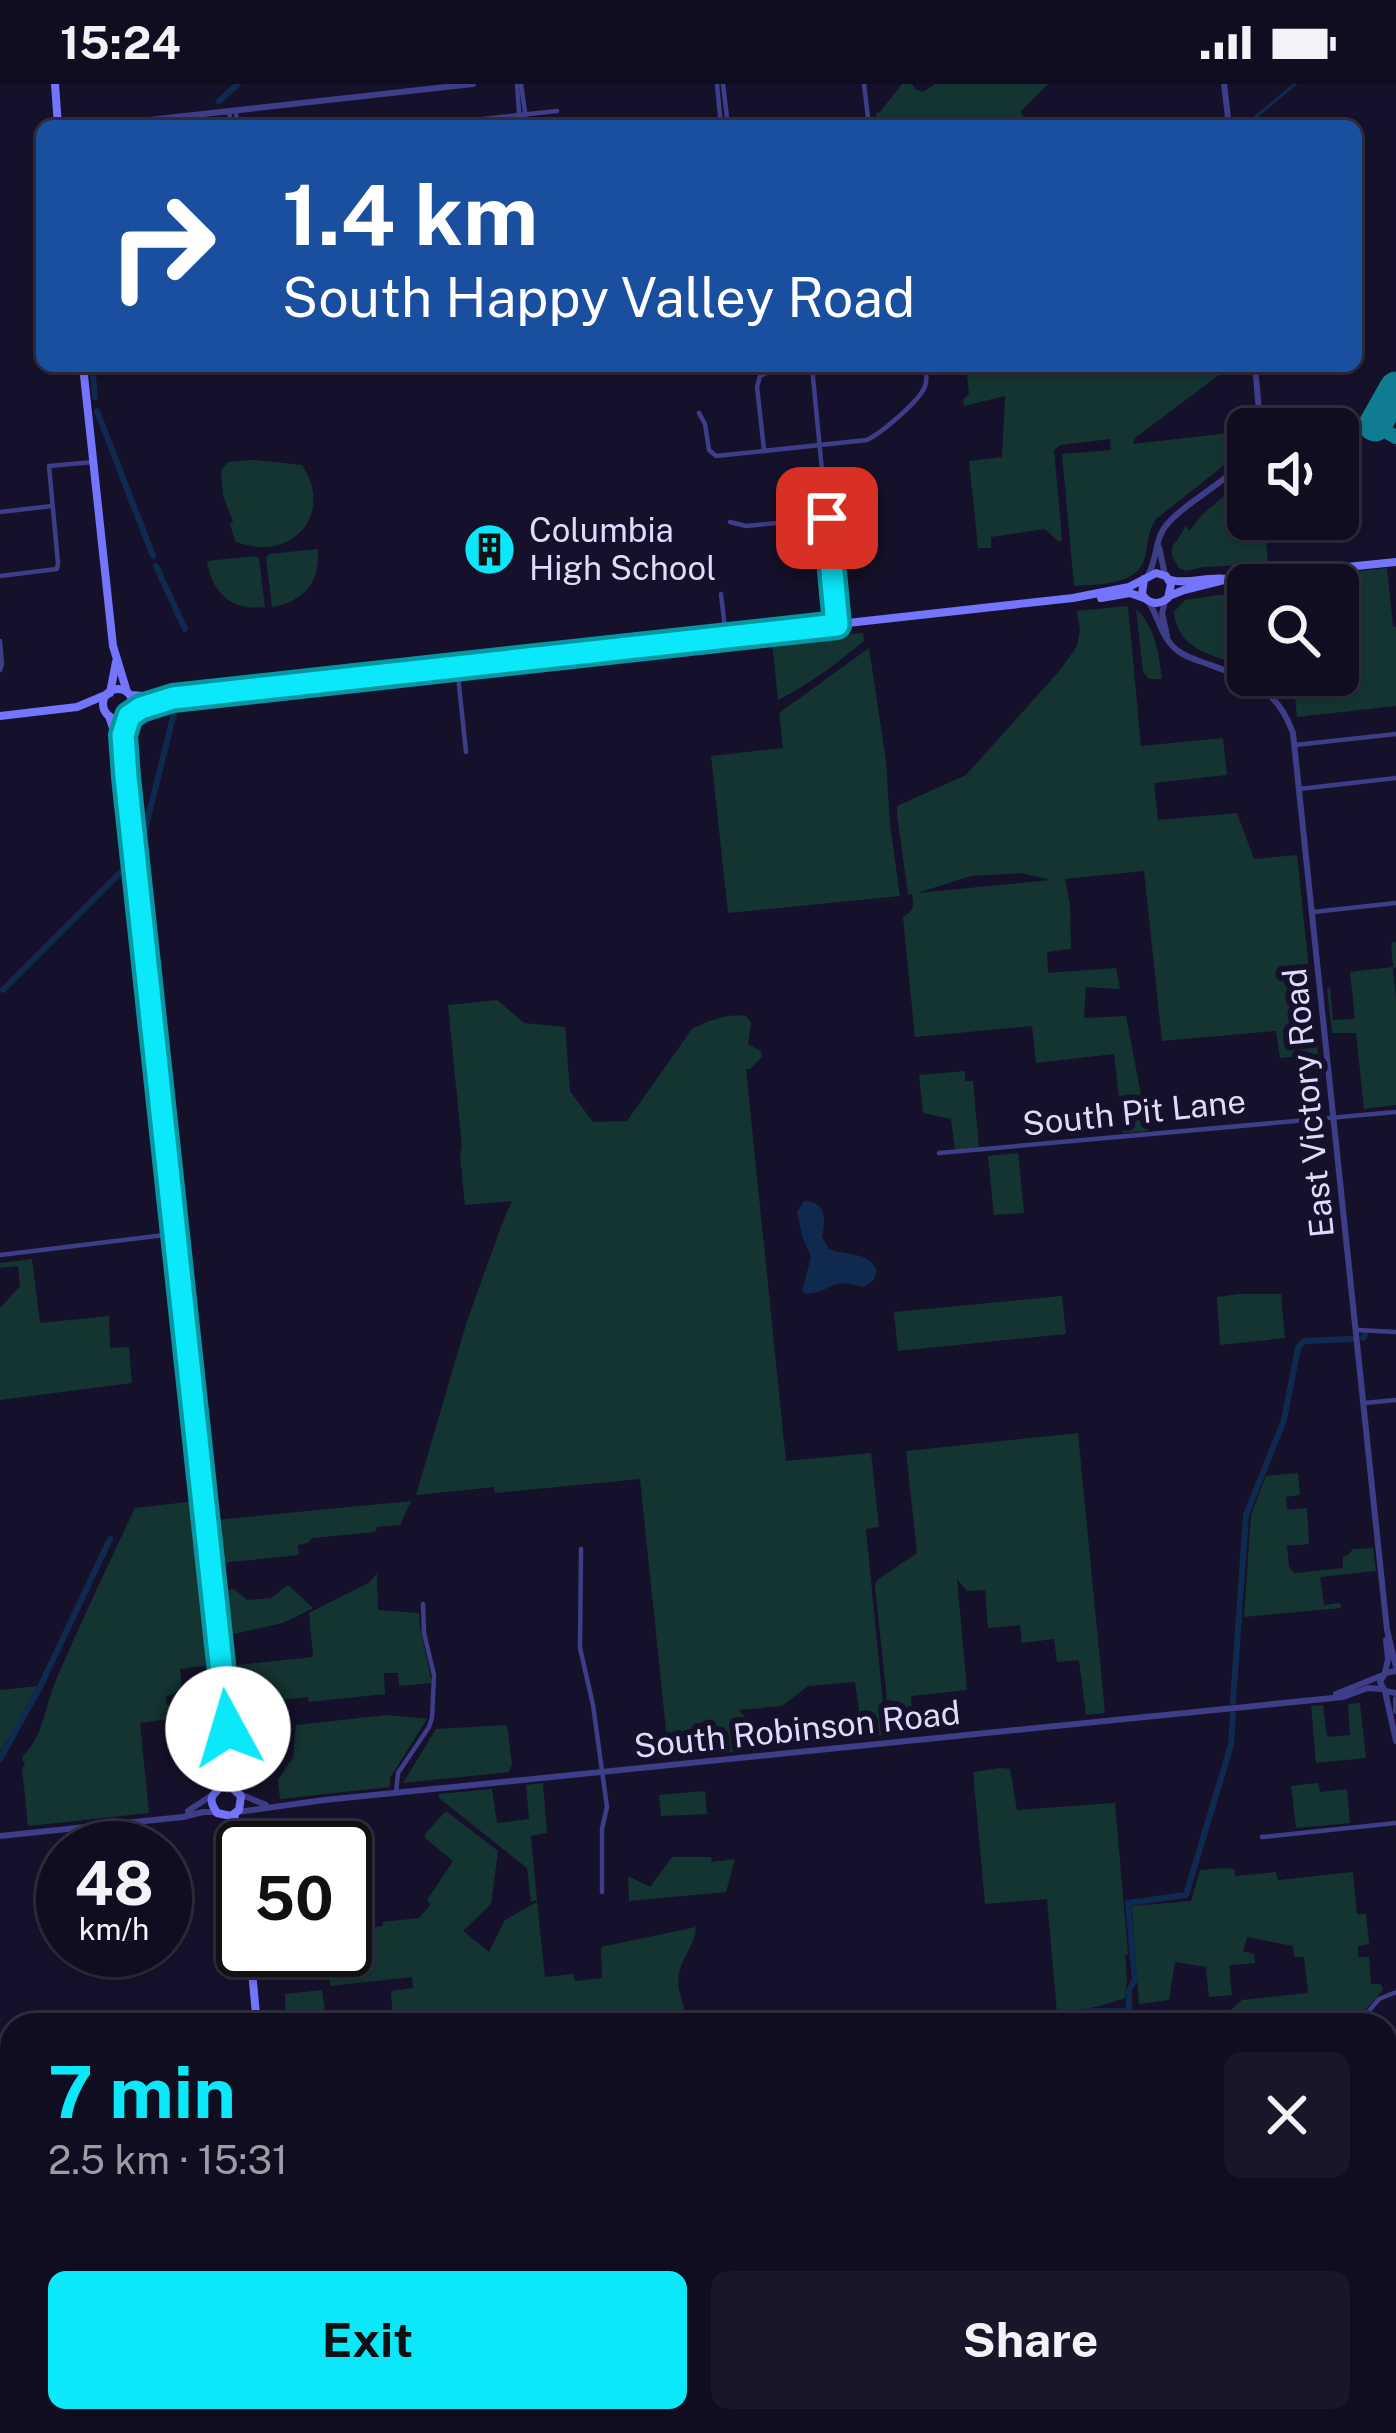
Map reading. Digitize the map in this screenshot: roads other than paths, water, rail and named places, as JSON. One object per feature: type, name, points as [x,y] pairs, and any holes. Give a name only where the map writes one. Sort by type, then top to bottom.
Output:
[{"type":"main road","points":[[55,84],[58,120]]},
{"type":"main road","points":[[84,372],[116,660],[133,704],[123,735],[126,777],[230,1749],[242,1801],[234,1821]]},
{"type":"main road","points":[[1359,566],[1396,562]]},
{"type":"main road","points":[[0,716],[77,707],[119,689],[173,698],[1087,596],[1129,587],[1156,573],[1184,583],[1227,580]]},
{"type":"main road","points":[[1145,578],[1141,589],[1147,600]]},
{"type":"main road","points":[[1167,578],[1172,589],[1167,598]]},
{"type":"main road","points":[[1087,596],[1130,593],[1159,603],[1184,590],[1227,580]]},
{"type":"main road","points":[[116,660],[104,706],[115,728],[126,777]]},
{"type":"main road","points":[[77,707],[117,719],[173,698]]},
{"type":"main road","points":[[221,1821],[211,1804],[228,1773],[230,1749]]},
{"type":"main road","points":[[216,1791],[231,1786],[239,1793]]},
{"type":"main road","points":[[217,1813],[226,1817],[236,1813]]},
{"type":"main road","points":[[253,1977],[256,2013]]},
{"type":"street","points":[[348,84],[350,98]]},
{"type":"street","points":[[150,120],[473,84]]},
{"type":"street","points":[[519,84],[523,120]]},
{"type":"street","points":[[720,84],[723,120]]},
{"type":"street","points":[[864,84],[867,120]]},
{"type":"street","points":[[1224,84],[1228,120]]},
{"type":"street","points":[[232,111],[233,120]]},
{"type":"street","points":[[470,120],[557,111]]},
{"type":"street","points":[[764,452],[757,387],[760,376],[769,372]]},
{"type":"street","points":[[813,372],[837,625]]},
{"type":"street","points":[[699,413],[711,454],[721,456],[872,438],[923,390],[926,372]]},
{"type":"street","points":[[1256,372],[1259,408]]},
{"type":"street","points":[[0,576],[57,569],[49,466],[93,462]]},
{"type":"street","points":[[1145,578],[1164,527],[1227,478]]},
{"type":"street","points":[[0,512],[52,506]]},
{"type":"street","points":[[730,523],[746,526],[827,518]]},
{"type":"street","points":[[1158,543],[1167,578]]},
{"type":"street","points":[[721,594],[726,637]]},
{"type":"street","points":[[1167,598],[1162,613],[1168,640]]},
{"type":"street","points":[[1147,600],[1168,640]]},
{"type":"street","name":"East Victory Road","points":[[1168,640],[1190,658],[1248,679],[1268,692],[1284,711],[1295,745],[1387,1630],[1388,1659],[1380,1682],[1384,1690]]},
{"type":"street","points":[[0,641],[0,670]]},
{"type":"street","points":[[457,667],[466,752]]},
{"type":"street","points":[[1295,745],[1396,734]]},
{"type":"street","points":[[1299,789],[1396,778]]},
{"type":"street","points":[[1312,912],[1396,903]]},
{"type":"street","name":"South Pit Lane","points":[[939,1153],[1396,1112]]},
{"type":"street","points":[[0,1255],[176,1234]]},
{"type":"street","points":[[1357,1330],[1396,1332]]},
{"type":"street","points":[[1364,1403],[1396,1400]]},
{"type":"street","points":[[581,1549],[580,1648],[607,1807],[602,1828],[602,1892]]},
{"type":"street","points":[[396,1793],[398,1773],[431,1722],[434,1682],[423,1604]]},
{"type":"street","name":"East Victory Road","points":[[1387,1630],[1396,1669]]},
{"type":"street","name":"South Robinson Road","points":[[1330,1696],[1396,1669]]},
{"type":"street","name":"South Robinson Road","points":[[236,1813],[1343,1696],[1368,1688],[1396,1696]]},
{"type":"street","points":[[1384,1690],[1396,1741]]},
{"type":"street","points":[[1396,1696],[1396,1711]]},
{"type":"street","points":[[174,1816],[196,1808],[216,1791]]},
{"type":"street","name":"South Robinson Road","points":[[239,1793],[269,1806]]},
{"type":"street","points":[[0,1836],[217,1813]]},
{"type":"street","points":[[1262,1837],[1396,1823]]},
{"type":"street","points":[[1368,2013],[1379,1999],[1396,1992]]},
{"type":"water","points":[[804,1201],[820,1208],[822,1237],[829,1249],[868,1260],[877,1270],[874,1280],[863,1287],[836,1284],[815,1293],[802,1291],[811,1257],[797,1212]]},
{"type":"waterway","points":[[219,101],[238,84]]},
{"type":"waterway","points":[[1252,120],[1295,84]]},
{"type":"waterway","points":[[93,372],[95,397]]},
{"type":"waterway","points":[[97,411],[153,556]]},
{"type":"waterway","points":[[156,566],[185,629]]},
{"type":"waterway","points":[[141,846],[176,705]]},
{"type":"waterway","points":[[3,990],[128,865]]},
{"type":"waterway","points":[[1233,1702],[1246,1515],[1284,1420],[1298,1348],[1304,1341],[1352,1339]]},
{"type":"waterway","points":[[0,1759],[110,1539]]},
{"type":"waterway","points":[[1086,2013],[1129,2011],[1129,1990],[1135,1980],[1128,1903],[1186,1895],[1231,1745],[1233,1714]]},
{"type":"place","name":"Columbia High School","points":[[490,549]]}]
